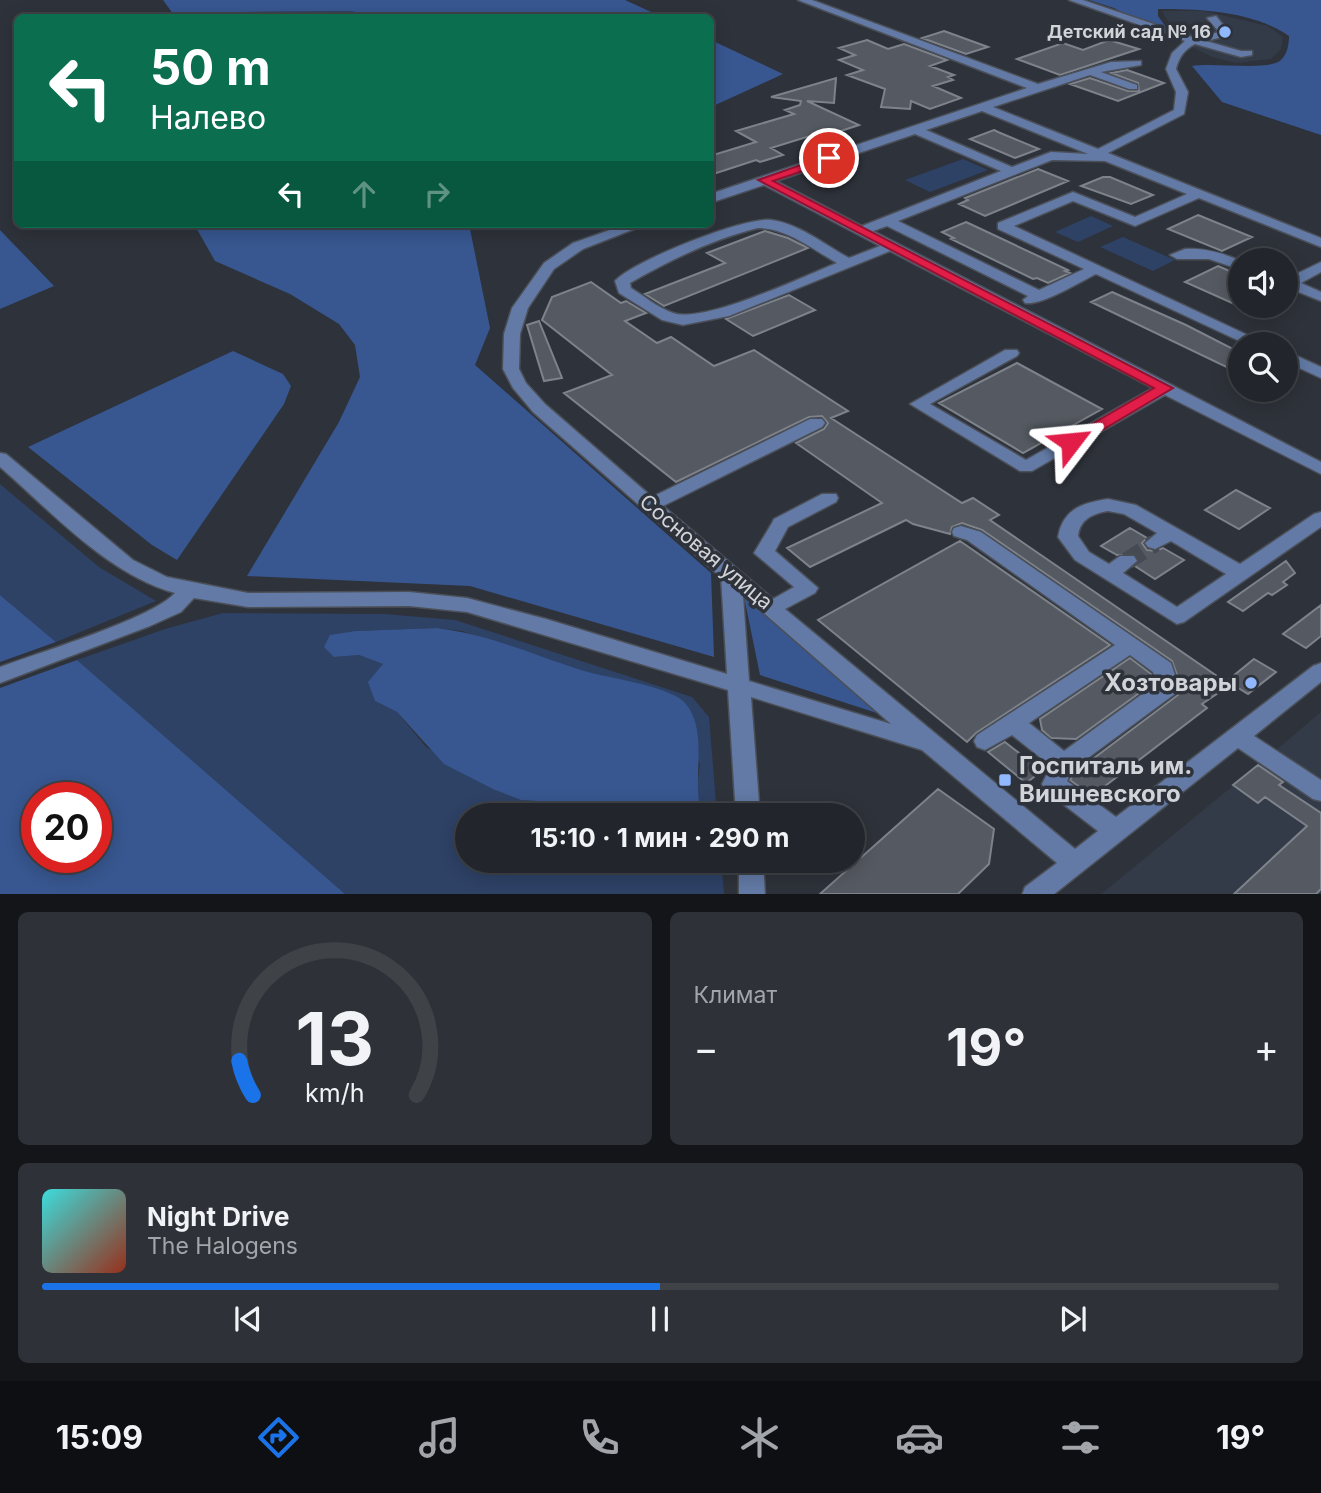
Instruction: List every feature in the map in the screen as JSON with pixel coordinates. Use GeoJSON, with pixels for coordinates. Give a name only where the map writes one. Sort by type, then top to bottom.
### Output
{"type":"FeatureCollection","features":[{"type":"Feature","properties":{"kind":"street"},"geometry":{"type":"LineString","coordinates":[[803,0],[1038,88]]}},
{"type":"Feature","properties":{"kind":"street"},"geometry":{"type":"LineString","coordinates":[[1074,0],[1194,41],[1241,54],[1248,53]]}},
{"type":"Feature","properties":{"kind":"street"},"geometry":{"type":"LineString","coordinates":[[1099,153],[1180,112],[1182,92],[1171,69],[1172,62],[1183,46],[1223,34],[1212,18]]}},
{"type":"Feature","properties":{"kind":"street"},"geometry":{"type":"LineString","coordinates":[[1186,28],[1222,29]]}},
{"type":"Feature","properties":{"kind":"street"},"geometry":{"type":"LineString","coordinates":[[714,198],[1038,88],[1111,65],[1138,63]]}},
{"type":"Feature","properties":{"kind":"street"},"geometry":{"type":"LineString","coordinates":[[1091,72],[1133,87]]}},
{"type":"Feature","properties":{"kind":"street"},"geometry":{"type":"LineString","coordinates":[[983,107],[1321,243]]}},
{"type":"Feature","properties":{"kind":"street"},"geometry":{"type":"LineString","coordinates":[[916,130],[1013,171]]}},
{"type":"Feature","properties":{"kind":"street"},"geometry":{"type":"LineString","coordinates":[[861,231],[1051,156],[1113,159]]}},
{"type":"Feature","properties":{"kind":"street"},"geometry":{"type":"LineString","coordinates":[[764,180],[1321,469]]}},
{"type":"Feature","properties":{"kind":"street"},"geometry":{"type":"LineString","coordinates":[[1198,194],[1135,222],[1073,196],[1003,226],[1233,332]]}},
{"type":"Feature","properties":{"kind":"street"},"geometry":{"type":"LineString","coordinates":[[888,221],[1040,296]]}},
{"type":"Feature","properties":{"kind":"street"},"geometry":{"type":"LineString","coordinates":[[848,263],[769,224],[751,226],[648,265],[622,281],[624,290],[667,317],[683,320],[724,313],[891,246]]}},
{"type":"Feature","properties":{"kind":"street","name":"Сосновая улица"},"geometry":{"type":"LineString","coordinates":[[629,228],[578,246],[549,267],[520,309],[512,334],[512,369],[519,385],[539,408],[650,505],[930,744],[1075,863]]}},
{"type":"Feature","properties":{"kind":"street"},"geometry":{"type":"LineString","coordinates":[[1177,255],[1191,251],[1228,260]]}},
{"type":"Feature","properties":{"kind":"street"},"geometry":{"type":"LineString","coordinates":[[1298,278],[1321,266]]}},
{"type":"Feature","properties":{"kind":"street"},"geometry":{"type":"LineString","coordinates":[[1012,308],[1096,269]]}},
{"type":"Feature","properties":{"kind":"street"},"geometry":{"type":"LineString","coordinates":[[1298,270],[1307,274]]}},
{"type":"Feature","properties":{"kind":"street"},"geometry":{"type":"LineString","coordinates":[[1298,287],[1321,297]]}},
{"type":"Feature","properties":{"kind":"street"},"geometry":{"type":"LineString","coordinates":[[1011,353],[918,404],[1026,467],[1166,388]]}},
{"type":"Feature","properties":{"kind":"street"},"geometry":{"type":"LineString","coordinates":[[1298,362],[1321,373]]}},
{"type":"Feature","properties":{"kind":"street"},"geometry":{"type":"LineString","coordinates":[[650,505],[816,423]]}},
{"type":"Feature","properties":{"kind":"street"},"geometry":{"type":"LineString","coordinates":[[0,458],[126,565],[160,582],[248,600],[409,599],[467,605],[539,624],[930,744]]}},
{"type":"Feature","properties":{"kind":"street"},"geometry":{"type":"LineString","coordinates":[[772,608],[808,588],[764,553],[781,523],[829,498]]}},
{"type":"Feature","properties":{"kind":"street"},"geometry":{"type":"LineString","coordinates":[[1240,572],[1164,537],[1140,513],[1118,506],[1096,508],[1077,516],[1067,530],[1068,537],[1082,556],[1177,617],[1321,518]]}},
{"type":"Feature","properties":{"kind":"street"},"geometry":{"type":"LineString","coordinates":[[961,532],[974,536],[1163,668],[1168,687],[1064,763],[1054,783],[1116,831]]}},
{"type":"Feature","properties":{"kind":"street"},"geometry":{"type":"LineString","coordinates":[[1109,573],[1127,561]]}},
{"type":"Feature","properties":{"kind":"street"},"geometry":{"type":"LineString","coordinates":[[731,573],[747,803]]}},
{"type":"Feature","properties":{"kind":"street"},"geometry":{"type":"LineString","coordinates":[[0,675],[144,621],[174,607],[189,590]]}},
{"type":"Feature","properties":{"kind":"street"},"geometry":{"type":"LineString","coordinates":[[985,741],[1130,645]]}},
{"type":"Feature","properties":{"kind":"street"},"geometry":{"type":"LineString","coordinates":[[1034,894],[1318,678]]}},
{"type":"Feature","properties":{"kind":"street"},"geometry":{"type":"LineString","coordinates":[[1013,723],[1064,763]]}},
{"type":"Feature","properties":{"kind":"street"},"geometry":{"type":"LineString","coordinates":[[1239,737],[1321,792]]}},
{"type":"Feature","properties":{"kind":"street"},"geometry":{"type":"LineString","coordinates":[[751,873],[752,894]]}},
{"type":"Feature","properties":{"kind":"shaded area"},"geometry":{"type":"Polygon","coordinates":[[[163,0],[625,0],[655,14],[353,14],[354,11],[173,14],[163,0]]]}},
{"type":"Feature","properties":{"kind":"shaded area"},"geometry":{"type":"Polygon","coordinates":[[[1089,0],[1321,0],[1321,135],[1222,102],[1192,66],[1272,64],[1284,56],[1289,36],[1243,16],[1209,11],[1158,9],[1158,16],[1173,37],[1169,39],[1114,8],[1089,0]]]}},
{"type":"Feature","properties":{"kind":"shaded area"},"geometry":{"type":"Polygon","coordinates":[[[355,11],[354,14],[228,14],[355,11]]]}},
{"type":"Feature","properties":{"kind":"shaded area","name":"Детский сад № 16"},"geometry":{"type":"Polygon","coordinates":[[[1162,11],[1204,11],[1268,26],[1283,37],[1281,49],[1271,59],[1236,63],[1212,57],[1179,40],[1162,11]]]}},
{"type":"Feature","properties":{"kind":"shaded area"},"geometry":{"type":"Polygon","coordinates":[[[714,41],[783,74],[714,106],[714,41]]]}},
{"type":"Feature","properties":{"kind":"shaded area"},"geometry":{"type":"Polygon","coordinates":[[[963,159],[988,170],[930,192],[905,180],[963,159]]]}},
{"type":"Feature","properties":{"kind":"shaded area"},"geometry":{"type":"Polygon","coordinates":[[[1091,216],[1113,226],[1078,242],[1055,232],[1091,216]]]}},
{"type":"Feature","properties":{"kind":"shaded area"},"geometry":{"type":"Polygon","coordinates":[[[196,228],[470,228],[490,328],[475,365],[711,573],[714,657],[470,586],[247,576],[339,422],[360,377],[355,345],[339,324],[290,294],[215,261],[196,228]]]}},
{"type":"Feature","properties":{"kind":"shaded area"},"geometry":{"type":"Polygon","coordinates":[[[0,230],[54,286],[0,309],[0,230]]]}},
{"type":"Feature","properties":{"kind":"shaded area"},"geometry":{"type":"Polygon","coordinates":[[[1123,237],[1175,260],[1153,271],[1100,247],[1123,237]]]}},
{"type":"Feature","properties":{"kind":"shaded area"},"geometry":{"type":"Polygon","coordinates":[[[233,351],[283,374],[291,386],[284,404],[177,560],[152,545],[28,447],[233,351]]]}},
{"type":"Feature","properties":{"kind":"shaded area"},"geometry":{"type":"Polygon","coordinates":[[[0,484],[99,567],[156,601],[56,642],[0,595],[0,484]]]}},
{"type":"Feature","properties":{"kind":"shaded area"},"geometry":{"type":"Polygon","coordinates":[[[743,592],[883,715],[760,675],[743,592]]]}},
{"type":"Feature","properties":{"kind":"shaded area"},"geometry":{"type":"Polygon","coordinates":[[[0,595],[56,642],[0,662],[0,595]]]}},
{"type":"Feature","properties":{"kind":"shaded area"},"geometry":{"type":"Polygon","coordinates":[[[223,613],[385,614],[455,620],[692,697],[709,717],[716,803],[698,803],[700,764],[660,690],[582,671],[462,631],[437,628],[356,631],[334,657],[359,655],[383,664],[375,701],[397,712],[426,747],[495,790],[521,800],[554,803],[455,803],[455,873],[722,873],[724,894],[345,894],[77,660],[165,629],[223,613]]]}},
{"type":"Feature","properties":{"kind":"shaded area"},"geometry":{"type":"Polygon","coordinates":[[[437,628],[457,631],[581,670],[649,686],[674,695],[690,710],[697,731],[699,803],[554,803],[521,800],[495,790],[444,764],[397,712],[375,701],[368,682],[383,664],[359,655],[334,657],[324,647],[330,635],[356,631],[437,628]]]}},
{"type":"Feature","properties":{"kind":"shaded area"},"geometry":{"type":"Polygon","coordinates":[[[77,660],[345,894],[0,894],[0,688],[77,660]]]}},
{"type":"Feature","properties":{"kind":"shaded area"},"geometry":{"type":"Polygon","coordinates":[[[1321,712],[1321,894],[1101,894],[1321,712]]]}},
{"type":"Feature","properties":{"kind":"building"},"geometry":{"type":"Polygon","coordinates":[[[944,31],[988,47],[966,54],[922,38],[944,31]]]}},
{"type":"Feature","properties":{"kind":"building"},"geometry":{"type":"Polygon","coordinates":[[[867,40],[888,49],[904,44],[947,60],[930,66],[954,75],[948,77],[953,80],[933,86],[961,98],[930,109],[911,101],[910,109],[881,107],[885,89],[847,75],[863,70],[839,60],[855,55],[839,48],[867,40]]]}},
{"type":"Feature","properties":{"kind":"building"},"geometry":{"type":"Polygon","coordinates":[[[1109,40],[1139,49],[1060,75],[1017,59],[1063,43],[1083,50],[1109,40]]]}},
{"type":"Feature","properties":{"kind":"building"},"geometry":{"type":"Polygon","coordinates":[[[1127,70],[1164,83],[1118,101],[1070,84],[1090,78],[1128,91],[1139,91],[1138,83],[1111,73],[1127,70]]]}},
{"type":"Feature","properties":{"kind":"building"},"geometry":{"type":"Polygon","coordinates":[[[836,78],[834,103],[807,101],[859,125],[835,133],[829,130],[771,148],[783,155],[760,162],[756,160],[714,174],[714,155],[756,142],[736,131],[794,114],[785,110],[800,105],[801,101],[771,97],[836,78]]]}},
{"type":"Feature","properties":{"kind":"building"},"geometry":{"type":"Polygon","coordinates":[[[994,130],[1039,149],[1015,158],[970,139],[994,130]]]}},
{"type":"Feature","properties":{"kind":"building"},"geometry":{"type":"Polygon","coordinates":[[[1038,169],[1068,181],[985,216],[959,204],[968,200],[965,198],[1038,169]]]}},
{"type":"Feature","properties":{"kind":"building"},"geometry":{"type":"Polygon","coordinates":[[[1110,177],[1153,195],[1131,204],[1081,186],[1110,177]]]}},
{"type":"Feature","properties":{"kind":"building"},"geometry":{"type":"Polygon","coordinates":[[[1198,215],[1252,237],[1222,251],[1168,229],[1198,215]]]}},
{"type":"Feature","properties":{"kind":"building"},"geometry":{"type":"Polygon","coordinates":[[[966,222],[1070,273],[1048,283],[1033,279],[942,232],[966,222]]]}},
{"type":"Feature","properties":{"kind":"building"},"geometry":{"type":"Polygon","coordinates":[[[765,231],[808,248],[664,306],[645,294],[725,263],[707,253],[765,231]]]}},
{"type":"Feature","properties":{"kind":"building"},"geometry":{"type":"Polygon","coordinates":[[[1218,266],[1228,270],[1228,301],[1185,282],[1218,266]]]}},
{"type":"Feature","properties":{"kind":"building"},"geometry":{"type":"Polygon","coordinates":[[[591,282],[621,303],[626,301],[646,313],[625,321],[657,343],[671,337],[714,366],[754,350],[848,411],[831,418],[962,503],[973,498],[999,515],[990,520],[1230,685],[1202,704],[1207,708],[1092,796],[1070,780],[1074,773],[1178,695],[1181,686],[1172,661],[982,530],[962,523],[952,527],[950,534],[906,520],[810,567],[787,548],[882,503],[796,443],[824,429],[828,423],[822,416],[809,417],[676,482],[564,393],[612,375],[542,320],[552,297],[591,282]]]}},
{"type":"Feature","properties":{"kind":"building"},"geometry":{"type":"Polygon","coordinates":[[[1112,292],[1186,325],[1228,346],[1228,368],[1091,302],[1112,292]]]}},
{"type":"Feature","properties":{"kind":"building"},"geometry":{"type":"Polygon","coordinates":[[[789,295],[815,310],[753,336],[726,319],[789,295]]]}},
{"type":"Feature","properties":{"kind":"building"},"geometry":{"type":"Polygon","coordinates":[[[539,321],[562,378],[544,381],[527,325],[539,321]]]}},
{"type":"Feature","properties":{"kind":"building"},"geometry":{"type":"Polygon","coordinates":[[[1017,363],[1102,409],[1023,453],[939,403],[1017,363]]]}},
{"type":"Feature","properties":{"kind":"building"},"geometry":{"type":"Polygon","coordinates":[[[1236,490],[1270,508],[1239,529],[1205,510],[1236,490]]]}},
{"type":"Feature","properties":{"kind":"building"},"geometry":{"type":"Polygon","coordinates":[[[1130,528],[1147,538],[1142,543],[1147,550],[1156,551],[1163,548],[1184,560],[1155,579],[1135,566],[1140,561],[1136,555],[1117,555],[1101,546],[1130,528]]]}},
{"type":"Feature","properties":{"kind":"building"},"geometry":{"type":"Polygon","coordinates":[[[960,541],[1110,645],[976,733],[967,742],[818,620],[960,541]]]}},
{"type":"Feature","properties":{"kind":"building"},"geometry":{"type":"Polygon","coordinates":[[[1286,561],[1295,573],[1283,582],[1287,585],[1272,595],[1268,593],[1243,611],[1228,602],[1286,561]]]}},
{"type":"Feature","properties":{"kind":"building"},"geometry":{"type":"Polygon","coordinates":[[[1321,605],[1321,636],[1306,648],[1283,634],[1321,605]]]}},
{"type":"Feature","properties":{"kind":"building"},"geometry":{"type":"Polygon","coordinates":[[[1130,658],[1151,674],[1153,683],[1076,739],[1051,738],[1042,730],[1040,719],[1130,658]]]}},
{"type":"Feature","properties":{"kind":"building"},"geometry":{"type":"Polygon","coordinates":[[[1254,659],[1276,672],[1248,694],[1227,681],[1254,659]]]}},
{"type":"Feature","properties":{"kind":"building"},"geometry":{"type":"Polygon","coordinates":[[[1005,742],[1042,771],[1026,783],[988,752],[1005,742]]]}},
{"type":"Feature","properties":{"kind":"building"},"geometry":{"type":"Polygon","coordinates":[[[1258,765],[1283,782],[1279,785],[1321,813],[1321,889],[1316,894],[1234,894],[1307,826],[1265,797],[1258,803],[1233,785],[1258,765]]]}},
{"type":"Feature","properties":{"kind":"building"},"geometry":{"type":"Polygon","coordinates":[[[938,789],[994,829],[989,864],[958,894],[820,894],[844,873],[865,873],[865,854],[938,789]]]}},
{"type":"Feature","properties":{"kind":"tunnel"},"geometry":{"type":"LineString","coordinates":[[1127,561],[1155,543]]}},
{"type":"Feature","properties":{"kind":"place","name":"Детский сад № 16"},"geometry":{"type":"Point","coordinates":[1225,32]}},
{"type":"Feature","properties":{"kind":"place","name":"Хозтовары"},"geometry":{"type":"Point","coordinates":[1251,683]}},
{"type":"Feature","properties":{"kind":"place","name":"Госпиталь им. Вишневского"},"geometry":{"type":"Point","coordinates":[1005,780]}},
{"type":"Feature","properties":{"kind":"route"},"geometry":{"type":"LineString","coordinates":[[829,158],[764,180],[1166,388],[1071,442]]}}]}
